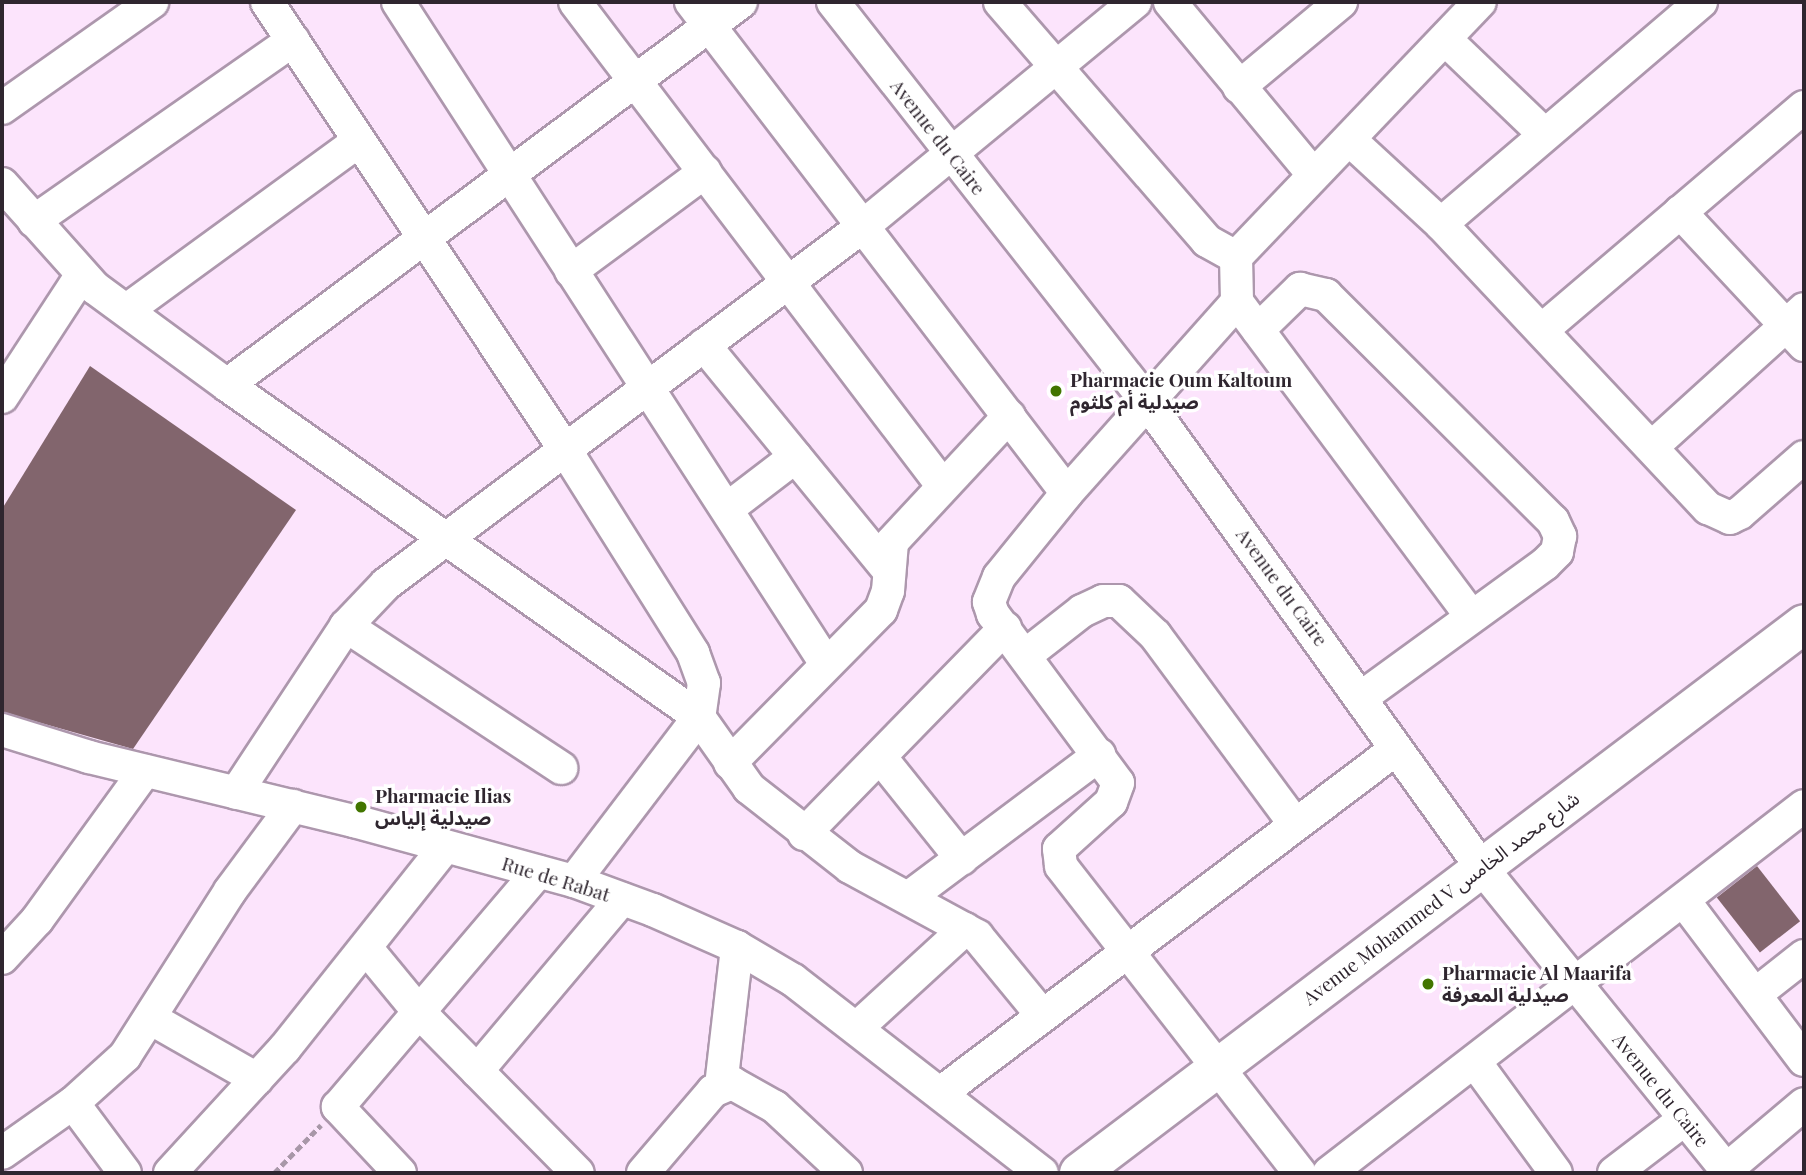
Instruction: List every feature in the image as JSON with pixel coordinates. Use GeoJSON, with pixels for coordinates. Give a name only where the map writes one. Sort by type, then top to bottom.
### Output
{"type":"FeatureCollection","features":[{"type":"Feature","properties":{"kind":"main road","name":"Avenue Mohammed V شارع محمد الخامس"},"geometry":{"type":"LineString","coordinates":[[1079,1173],[1804,624]]}},
{"type":"Feature","properties":{"kind":"street"},"geometry":{"type":"LineString","coordinates":[[7,94],[152,2]]}},
{"type":"Feature","properties":{"kind":"street"},"geometry":{"type":"LineString","coordinates":[[267,2],[566,451],[693,653],[704,683],[699,716],[574,881]]}},
{"type":"Feature","properties":{"kind":"street"},"geometry":{"type":"LineString","coordinates":[[398,2],[825,662]]}},
{"type":"Feature","properties":{"kind":"street"},"geometry":{"type":"LineString","coordinates":[[575,2],[634,83],[705,172],[786,286],[942,485]]}},
{"type":"Feature","properties":{"kind":"street"},"geometry":{"type":"LineString","coordinates":[[227,385],[510,178],[634,83],[700,14],[741,2]]}},
{"type":"Feature","properties":{"kind":"street","name":"Avenue du Caire"},"geometry":{"type":"LineString","coordinates":[[833,2],[1147,402],[1362,697],[1482,868],[1728,1172]]}},
{"type":"Feature","properties":{"kind":"street"},"geometry":{"type":"LineString","coordinates":[[1000,2],[1056,70],[1207,241],[1236,257]]}},
{"type":"Feature","properties":{"kind":"street"},"geometry":{"type":"LineString","coordinates":[[236,793],[346,626],[386,584],[449,540],[862,228],[953,156],[1135,2]]}},
{"type":"Feature","properties":{"kind":"street"},"geometry":{"type":"LineString","coordinates":[[1170,2],[1313,174]]}},
{"type":"Feature","properties":{"kind":"street"},"geometry":{"type":"LineString","coordinates":[[1239,87],[1341,2]]}},
{"type":"Feature","properties":{"kind":"street"},"geometry":{"type":"LineString","coordinates":[[1470,615],[1237,302],[1236,257],[1480,2]]}},
{"type":"Feature","properties":{"kind":"street"},"geometry":{"type":"LineString","coordinates":[[1441,224],[1694,4]]}},
{"type":"Feature","properties":{"kind":"street"},"geometry":{"type":"LineString","coordinates":[[700,14],[1067,493]]}},
{"type":"Feature","properties":{"kind":"street"},"geometry":{"type":"LineString","coordinates":[[1446,39],[1544,134]]}},
{"type":"Feature","properties":{"kind":"street"},"geometry":{"type":"LineString","coordinates":[[34,221],[293,40]]}},
{"type":"Feature","properties":{"kind":"street"},"geometry":{"type":"LineString","coordinates":[[1542,330],[1804,107]]}},
{"type":"Feature","properties":{"kind":"street"},"geometry":{"type":"LineString","coordinates":[[1350,139],[1441,224],[1652,447],[1696,498],[1730,518],[1804,457]]}},
{"type":"Feature","properties":{"kind":"street"},"geometry":{"type":"LineString","coordinates":[[127,310],[359,141]]}},
{"type":"Feature","properties":{"kind":"street"},"geometry":{"type":"LineString","coordinates":[[571,271],[705,172]]}},
{"type":"Feature","properties":{"kind":"street"},"geometry":{"type":"LineString","coordinates":[[2,184],[81,276],[227,385],[699,716],[749,788],[804,834],[850,867],[965,929],[1001,962],[1042,1015]]}},
{"type":"Feature","properties":{"kind":"street"},"geometry":{"type":"LineString","coordinates":[[1652,447],[1798,326],[1679,212]]}},
{"type":"Feature","properties":{"kind":"street"},"geometry":{"type":"LineString","coordinates":[[5,381],[81,276]]}},
{"type":"Feature","properties":{"kind":"street"},"geometry":{"type":"LineString","coordinates":[[1258,330],[1300,289],[1326,295],[1553,522],[1560,536],[1558,552],[1362,697]]}},
{"type":"Feature","properties":{"kind":"street"},"geometry":{"type":"LineString","coordinates":[[1237,302],[1067,493],[991,590],[993,614],[1027,654],[1118,783],[1116,793],[1063,843],[1059,858],[1129,953],[1300,1173]]}},
{"type":"Feature","properties":{"kind":"street"},"geometry":{"type":"LineString","coordinates":[[704,345],[888,570]]}},
{"type":"Feature","properties":{"kind":"street"},"geometry":{"type":"LineString","coordinates":[[730,764],[825,662],[881,610],[888,591],[891,542],[1009,416]]}},
{"type":"Feature","properties":{"kind":"street"},"geometry":{"type":"LineString","coordinates":[[726,509],[795,457]]}},
{"type":"Feature","properties":{"kind":"street"},"geometry":{"type":"LineString","coordinates":[[1027,654],[1082,611],[1103,601],[1119,601],[1155,635],[1295,824]]}},
{"type":"Feature","properties":{"kind":"street"},"geometry":{"type":"LineString","coordinates":[[346,626],[561,768]]}},
{"type":"Feature","properties":{"kind":"street"},"geometry":{"type":"LineString","coordinates":[[804,834],[1005,628]]}},
{"type":"Feature","properties":{"kind":"street","name":"Rue de Rabat"},"geometry":{"type":"LineString","coordinates":[[2,730],[145,771],[293,806],[574,881],[737,947],[793,980],[858,1027],[1042,1173]]}},
{"type":"Feature","properties":{"kind":"street"},"geometry":{"type":"LineString","coordinates":[[942,1092],[1396,749]]}},
{"type":"Feature","properties":{"kind":"street"},"geometry":{"type":"LineString","coordinates":[[908,898],[1099,754]]}},
{"type":"Feature","properties":{"kind":"street"},"geometry":{"type":"LineString","coordinates":[[881,758],[962,859]]}},
{"type":"Feature","properties":{"kind":"street"},"geometry":{"type":"LineString","coordinates":[[2,958],[37,920],[145,771]]}},
{"type":"Feature","properties":{"kind":"street"},"geometry":{"type":"LineString","coordinates":[[2,1153],[74,1103],[125,1056],[230,891],[293,806]]}},
{"type":"Feature","properties":{"kind":"street"},"geometry":{"type":"LineString","coordinates":[[1329,1173],[1576,986],[1804,806]]}},
{"type":"Feature","properties":{"kind":"street"},"geometry":{"type":"LineString","coordinates":[[170,1173],[257,1079],[367,949],[445,847]]}},
{"type":"Feature","properties":{"kind":"street"},"geometry":{"type":"LineString","coordinates":[[400,1173],[338,1107],[538,872]]}},
{"type":"Feature","properties":{"kind":"street"},"geometry":{"type":"LineString","coordinates":[[477,1071],[622,899]]}},
{"type":"Feature","properties":{"kind":"street"},"geometry":{"type":"LineString","coordinates":[[1684,901],[1757,993],[1804,1059]]}},
{"type":"Feature","properties":{"kind":"street"},"geometry":{"type":"LineString","coordinates":[[858,1027],[965,929]]}},
{"type":"Feature","properties":{"kind":"street"},"geometry":{"type":"LineString","coordinates":[[643,1173],[721,1086],[737,947]]}},
{"type":"Feature","properties":{"kind":"street"},"geometry":{"type":"LineString","coordinates":[[367,949],[419,1012],[578,1173]]}},
{"type":"Feature","properties":{"kind":"street"},"geometry":{"type":"LineString","coordinates":[[1757,993],[1804,956]]}},
{"type":"Feature","properties":{"kind":"street"},"geometry":{"type":"LineString","coordinates":[[150,1018],[257,1079]]}},
{"type":"Feature","properties":{"kind":"street"},"geometry":{"type":"LineString","coordinates":[[1475,1062],[1540,1168]]}},
{"type":"Feature","properties":{"kind":"street"},"geometry":{"type":"LineString","coordinates":[[721,1086],[739,1084],[754,1092],[834,1169]]}},
{"type":"Feature","properties":{"kind":"street"},"geometry":{"type":"LineString","coordinates":[[74,1103],[125,1173]]}},
{"type":"Feature","properties":{"kind":"street"},"geometry":{"type":"LineString","coordinates":[[1728,1172],[1804,1104]]}},
{"type":"Feature","properties":{"kind":"street"},"geometry":{"type":"LineString","coordinates":[[1614,1173],[1685,1119]]}},
{"type":"Feature","properties":{"kind":"path"},"geometry":{"type":"LineString","coordinates":[[274,1173],[338,1107]]}},
{"type":"Feature","properties":{"kind":"building"},"geometry":{"type":"Polygon","coordinates":[[[90,366],[296,510],[133,749],[2,712],[2,509],[90,366]]]}},
{"type":"Feature","properties":{"kind":"building"},"geometry":{"type":"Polygon","coordinates":[[[1757,866],[1800,921],[1760,953],[1717,897],[1757,866]]]}},
{"type":"Feature","properties":{"kind":"place","name":"Pharmacie Oum Kaltoum صيدلية أم كلثوم"},"geometry":{"type":"Point","coordinates":[1056,391]}},
{"type":"Feature","properties":{"kind":"place","name":"Pharmacie Ilias صيدلية إلياس"},"geometry":{"type":"Point","coordinates":[361,807]}},
{"type":"Feature","properties":{"kind":"place","name":"Pharmacie Al Maarifa صيدلية المعرفة"},"geometry":{"type":"Point","coordinates":[1428,984]}}]}
